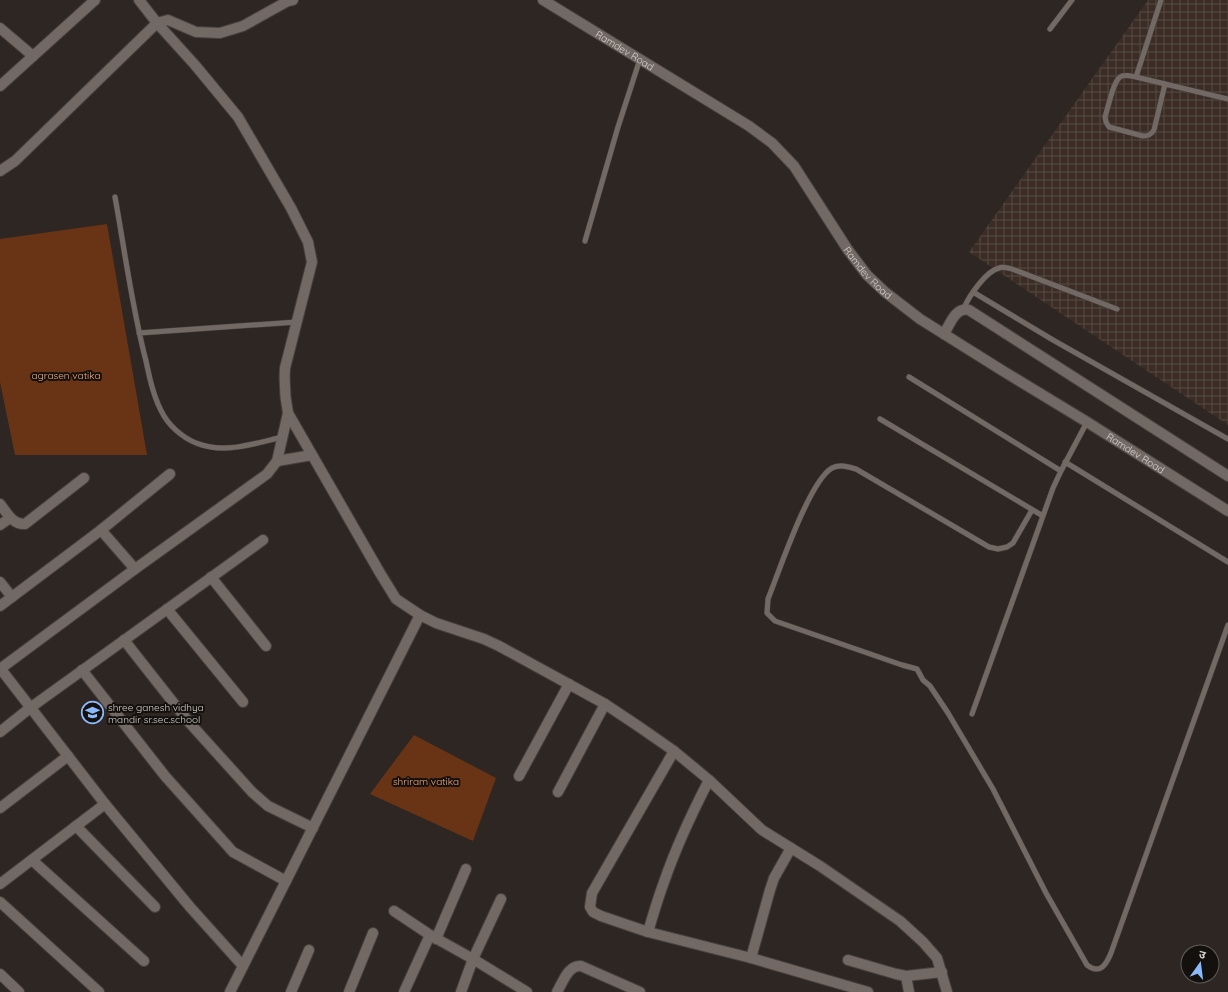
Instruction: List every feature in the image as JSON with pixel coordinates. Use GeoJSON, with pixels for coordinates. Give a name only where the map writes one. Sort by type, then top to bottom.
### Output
{"type":"FeatureCollection","features":[{"type":"Feature","properties":{"kind":"street"},"geometry":{"type":"LineString","coordinates":[[0,86],[95,0]]}},
{"type":"Feature","properties":{"kind":"street"},"geometry":{"type":"LineString","coordinates":[[139,0],[238,117],[291,208],[308,242],[312,262],[285,368],[284,386],[288,413],[396,599],[420,615],[436,623],[484,639],[499,646],[606,704],[674,751],[709,780],[762,830],[820,866],[900,921],[923,942],[937,958],[948,992]]}},
{"type":"Feature","properties":{"kind":"street"},"geometry":{"type":"LineString","coordinates":[[0,171],[14,161],[157,23],[168,20],[196,32],[220,33],[243,26],[288,1],[293,0]]}},
{"type":"Feature","properties":{"kind":"street","name":"Ramdev Road"},"geometry":{"type":"LineString","coordinates":[[543,0],[749,126],[772,143],[794,166],[848,250],[867,275],[885,292],[920,319],[1228,511]]}},
{"type":"Feature","properties":{"kind":"street"},"geometry":{"type":"LineString","coordinates":[[0,28],[33,56]]}},
{"type":"Feature","properties":{"kind":"street"},"geometry":{"type":"LineString","coordinates":[[944,334],[951,322],[961,310],[969,310],[1228,476]]}},
{"type":"Feature","properties":{"kind":"street"},"geometry":{"type":"LineString","coordinates":[[243,966],[190,907],[105,804],[0,669],[267,474],[278,461],[288,413]]}},
{"type":"Feature","properties":{"kind":"street"},"geometry":{"type":"LineString","coordinates":[[278,461],[312,455]]}},
{"type":"Feature","properties":{"kind":"street"},"geometry":{"type":"LineString","coordinates":[[0,606],[101,530],[170,474]]}},
{"type":"Feature","properties":{"kind":"street"},"geometry":{"type":"LineString","coordinates":[[0,504],[10,518],[16,523],[20,525],[25,524],[84,478]]}},
{"type":"Feature","properties":{"kind":"street"},"geometry":{"type":"LineString","coordinates":[[0,524],[10,518]]}},
{"type":"Feature","properties":{"kind":"street"},"geometry":{"type":"LineString","coordinates":[[101,530],[135,569]]}},
{"type":"Feature","properties":{"kind":"street"},"geometry":{"type":"LineString","coordinates":[[0,732],[82,670],[263,540]]}},
{"type":"Feature","properties":{"kind":"street"},"geometry":{"type":"LineString","coordinates":[[211,577],[266,646]]}},
{"type":"Feature","properties":{"kind":"street"},"geometry":{"type":"LineString","coordinates":[[0,582],[12,597]]}},
{"type":"Feature","properties":{"kind":"street"},"geometry":{"type":"LineString","coordinates":[[167,609],[243,702]]}},
{"type":"Feature","properties":{"kind":"street"},"geometry":{"type":"LineString","coordinates":[[230,992],[314,828],[420,615]]}},
{"type":"Feature","properties":{"kind":"street"},"geometry":{"type":"LineString","coordinates":[[124,640],[187,720],[252,792],[268,806],[314,828]]}},
{"type":"Feature","properties":{"kind":"street"},"geometry":{"type":"LineString","coordinates":[[82,670],[165,776],[233,852],[286,882]]}},
{"type":"Feature","properties":{"kind":"street"},"geometry":{"type":"LineString","coordinates":[[519,776],[569,684]]}},
{"type":"Feature","properties":{"kind":"street"},"geometry":{"type":"LineString","coordinates":[[558,792],[606,704]]}},
{"type":"Feature","properties":{"kind":"street"},"geometry":{"type":"LineString","coordinates":[[674,751],[592,893],[590,907],[593,912],[648,932],[750,958],[868,992]]}},
{"type":"Feature","properties":{"kind":"street"},"geometry":{"type":"LineString","coordinates":[[0,808],[68,756]]}},
{"type":"Feature","properties":{"kind":"street"},"geometry":{"type":"LineString","coordinates":[[648,932],[676,850],[692,813],[709,780]]}},
{"type":"Feature","properties":{"kind":"street"},"geometry":{"type":"LineString","coordinates":[[0,884],[105,804]]}},
{"type":"Feature","properties":{"kind":"street"},"geometry":{"type":"LineString","coordinates":[[76,826],[154,907]]}},
{"type":"Feature","properties":{"kind":"street"},"geometry":{"type":"LineString","coordinates":[[750,958],[774,878],[791,848]]}},
{"type":"Feature","properties":{"kind":"street"},"geometry":{"type":"LineString","coordinates":[[32,860],[144,961]]}},
{"type":"Feature","properties":{"kind":"street"},"geometry":{"type":"LineString","coordinates":[[404,992],[466,869]]}},
{"type":"Feature","properties":{"kind":"street"},"geometry":{"type":"LineString","coordinates":[[461,992],[473,959],[501,899]]}},
{"type":"Feature","properties":{"kind":"street"},"geometry":{"type":"LineString","coordinates":[[0,902],[99,992]]}},
{"type":"Feature","properties":{"kind":"street"},"geometry":{"type":"LineString","coordinates":[[394,911],[433,937],[473,959],[525,991]]}},
{"type":"Feature","properties":{"kind":"street"},"geometry":{"type":"LineString","coordinates":[[349,992],[373,933]]}},
{"type":"Feature","properties":{"kind":"street"},"geometry":{"type":"LineString","coordinates":[[291,992],[309,950]]}},
{"type":"Feature","properties":{"kind":"street"},"geometry":{"type":"LineString","coordinates":[[848,960],[906,976],[942,972]]}},
{"type":"Feature","properties":{"kind":"street"},"geometry":{"type":"LineString","coordinates":[[557,992],[570,969],[576,965],[640,992]]}},
{"type":"Feature","properties":{"kind":"street"},"geometry":{"type":"LineString","coordinates":[[0,974],[19,992]]}},
{"type":"Feature","properties":{"kind":"street"},"geometry":{"type":"LineString","coordinates":[[906,976],[909,992]]}},
{"type":"Feature","properties":{"kind":"lane"},"geometry":{"type":"LineString","coordinates":[[1050,29],[1072,0]]}},
{"type":"Feature","properties":{"kind":"lane"},"geometry":{"type":"LineString","coordinates":[[1136,77],[1161,0]]}},
{"type":"Feature","properties":{"kind":"lane"},"geometry":{"type":"LineString","coordinates":[[585,241],[618,127],[640,59]]}},
{"type":"Feature","properties":{"kind":"lane"},"geometry":{"type":"LineString","coordinates":[[1165,84],[1152,134],[1143,136],[1109,127],[1105,117],[1115,83],[1120,77],[1125,75],[1136,77],[1228,99]]}},
{"type":"Feature","properties":{"kind":"lane"},"geometry":{"type":"LineString","coordinates":[[115,197],[138,333],[154,395],[164,415],[173,427],[184,436],[202,445],[224,448],[263,442],[283,437]]}},
{"type":"Feature","properties":{"kind":"lane"},"geometry":{"type":"LineString","coordinates":[[961,310],[973,292],[990,272],[1004,267],[1012,268],[1117,309]]}},
{"type":"Feature","properties":{"kind":"lane"},"geometry":{"type":"LineString","coordinates":[[973,292],[1228,439]]}},
{"type":"Feature","properties":{"kind":"lane"},"geometry":{"type":"LineString","coordinates":[[138,333],[297,322]]}},
{"type":"Feature","properties":{"kind":"lane"},"geometry":{"type":"LineString","coordinates":[[909,377],[1061,471]]}},
{"type":"Feature","properties":{"kind":"lane"},"geometry":{"type":"LineString","coordinates":[[880,419],[1043,516]]}},
{"type":"Feature","properties":{"kind":"lane"},"geometry":{"type":"LineString","coordinates":[[972,714],[1053,488],[1087,422]]}},
{"type":"Feature","properties":{"kind":"lane"},"geometry":{"type":"LineString","coordinates":[[1066,462],[1228,562]]}},
{"type":"Feature","properties":{"kind":"lane"},"geometry":{"type":"LineString","coordinates":[[1032,510],[1013,543],[1007,547],[998,549],[989,547],[856,469],[839,466],[832,468],[817,484],[802,511],[768,599],[767,613],[770,618],[775,621],[917,669],[923,680],[930,686],[948,713],[989,782],[1046,893],[1087,965],[1091,969],[1096,970],[1102,968],[1108,961],[1228,625]]}},
{"type":"Feature","properties":{"kind":"shaded area"},"geometry":{"type":"Polygon","coordinates":[[[1148,0],[1228,0],[1228,425],[969,252],[1148,0]]]}},
{"type":"Feature","properties":{"kind":"green space","name":"agrasen vatika"},"geometry":{"type":"Polygon","coordinates":[[[107,224],[147,455],[15,455],[0,382],[0,239],[107,224]]]}},
{"type":"Feature","properties":{"kind":"green space","name":"shriram vatika"},"geometry":{"type":"Polygon","coordinates":[[[414,735],[496,778],[473,841],[370,794],[414,735]]]}},
{"type":"Feature","properties":{"kind":"place","name":"shree ganesh vidhya mandir sr.sec.school"},"geometry":{"type":"Point","coordinates":[92,713]}}]}
